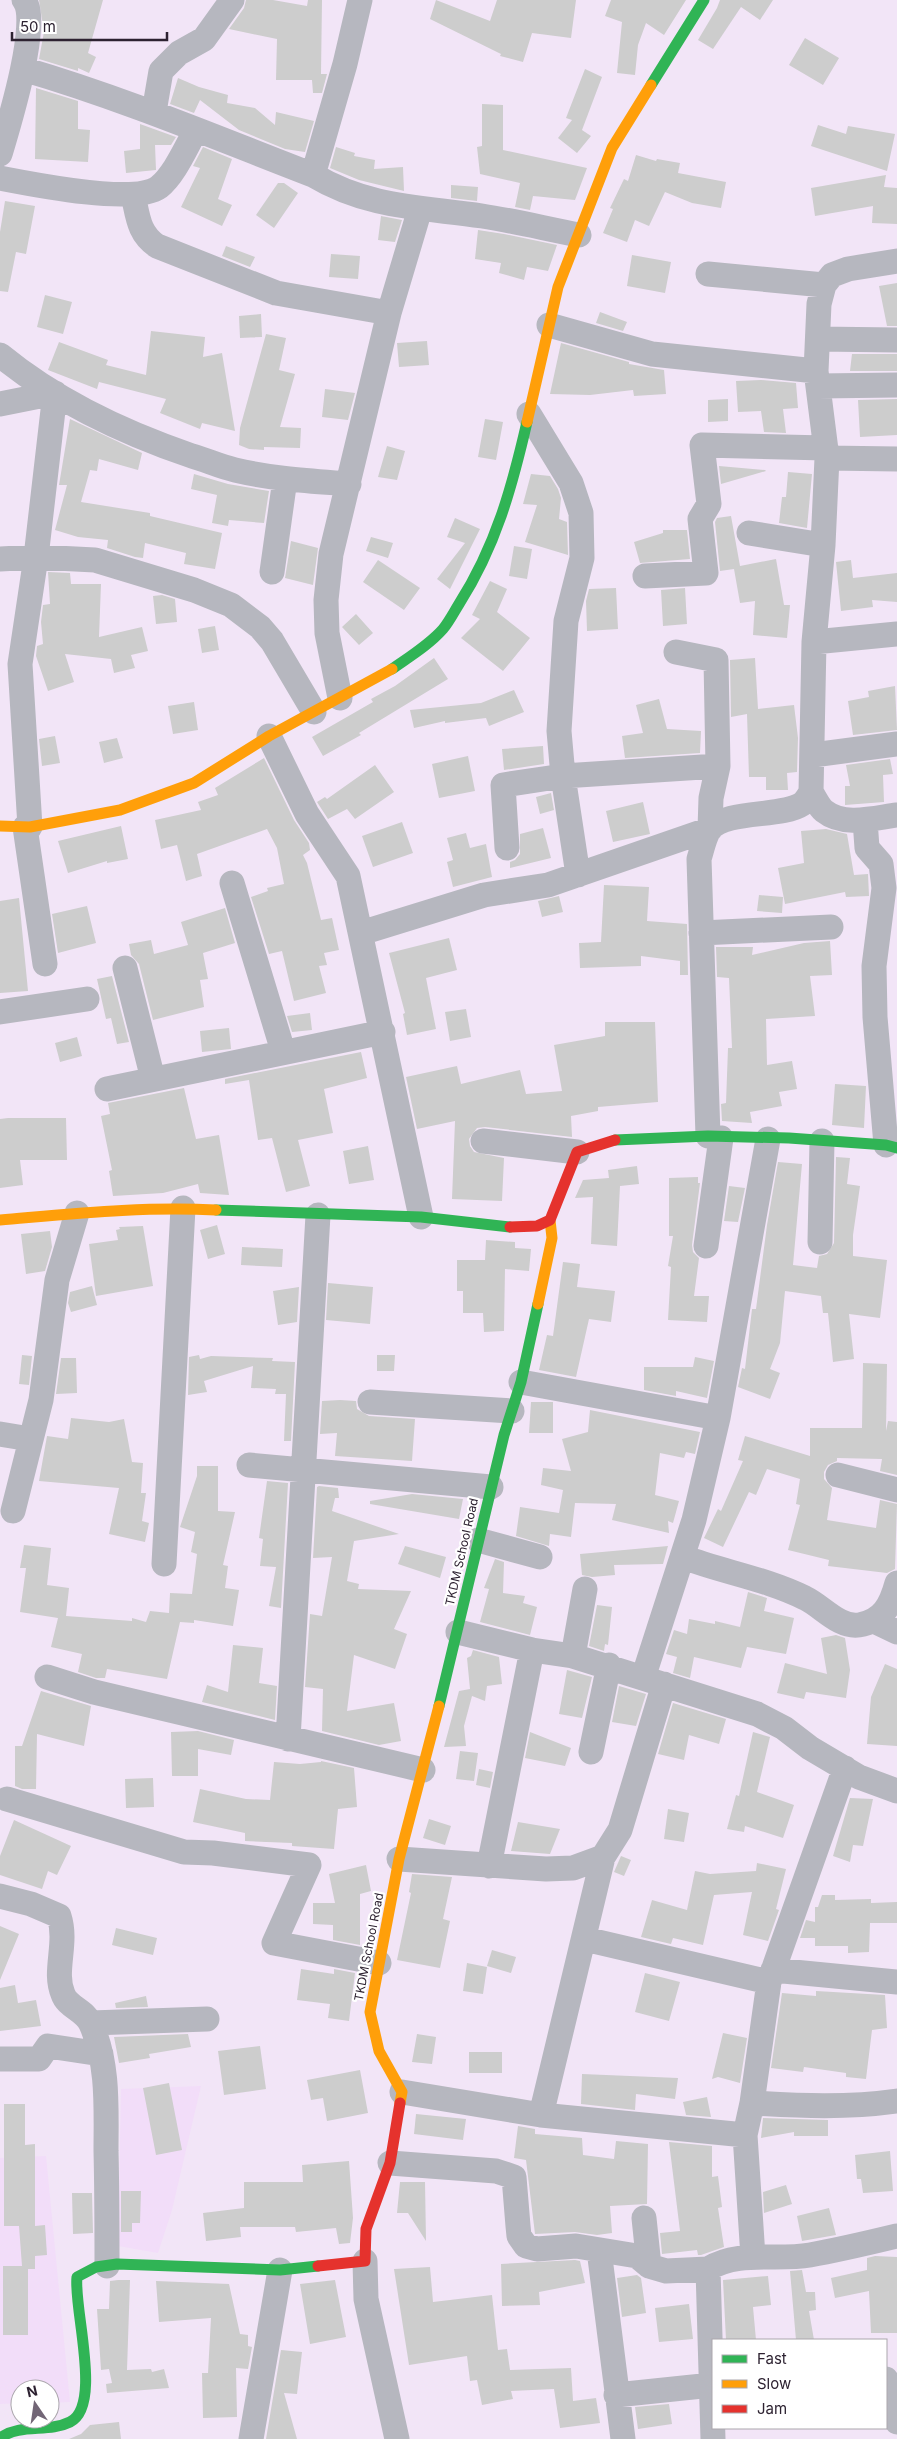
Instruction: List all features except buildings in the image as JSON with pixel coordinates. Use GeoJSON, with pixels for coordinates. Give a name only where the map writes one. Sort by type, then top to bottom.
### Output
{"type":"FeatureCollection","features":[{"type":"Feature","properties":{"kind":"street"},"geometry":{"type":"LineString","coordinates":[[154,112],[161,71],[179,53],[204,39],[232,0]]}},
{"type":"Feature","properties":{"kind":"street"},"geometry":{"type":"LineString","coordinates":[[313,175],[345,64],[360,0]]}},
{"type":"Feature","properties":{"kind":"street"},"geometry":{"type":"LineString","coordinates":[[0,826],[28,827],[120,810],[194,783],[269,736],[386,673],[443,629],[470,587],[488,551],[510,494],[558,287],[612,148],[704,0]]}},
{"type":"Feature","properties":{"kind":"street"},"geometry":{"type":"LineString","coordinates":[[0,154],[23,69],[27,2]]}},
{"type":"Feature","properties":{"kind":"street"},"geometry":{"type":"LineString","coordinates":[[23,69],[82,86],[154,112],[313,175],[337,190],[367,199],[420,209],[483,216],[579,235]]}},
{"type":"Feature","properties":{"kind":"street"},"geometry":{"type":"LineString","coordinates":[[0,178],[61,188],[133,195],[146,194],[158,188],[166,180],[196,130]]}},
{"type":"Feature","properties":{"kind":"street"},"geometry":{"type":"LineString","coordinates":[[133,195],[140,226],[145,238],[157,246],[276,293],[389,313]]}},
{"type":"Feature","properties":{"kind":"street"},"geometry":{"type":"LineString","coordinates":[[340,698],[327,633],[326,600],[331,554],[389,313],[420,209]]}},
{"type":"Feature","properties":{"kind":"street"},"geometry":{"type":"LineString","coordinates":[[897,261],[848,269],[832,275],[824,285],[819,304],[817,378],[827,453],[823,545],[814,642],[812,792],[823,810],[838,820],[865,820],[897,815]]}},
{"type":"Feature","properties":{"kind":"street"},"geometry":{"type":"LineString","coordinates":[[708,274],[824,285]]}},
{"type":"Feature","properties":{"kind":"street"},"geometry":{"type":"LineString","coordinates":[[549,325],[652,354],[817,378],[897,385]]}},
{"type":"Feature","properties":{"kind":"street"},"geometry":{"type":"LineString","coordinates":[[818,338],[897,340]]}},
{"type":"Feature","properties":{"kind":"street"},"geometry":{"type":"LineString","coordinates":[[0,355],[55,394],[117,427],[176,450],[234,470],[286,479],[349,484]]}},
{"type":"Feature","properties":{"kind":"street"},"geometry":{"type":"LineString","coordinates":[[0,404],[55,394]]}},
{"type":"Feature","properties":{"kind":"street"},"geometry":{"type":"LineString","coordinates":[[45,964],[28,827],[20,664],[36,557],[55,394]]}},
{"type":"Feature","properties":{"kind":"street"},"geometry":{"type":"LineString","coordinates":[[529,414],[571,483],[581,513],[582,558],[566,621],[559,731],[563,776],[578,875]]}},
{"type":"Feature","properties":{"kind":"street"},"geometry":{"type":"LineString","coordinates":[[645,576],[706,573],[700,520],[709,504],[702,445],[897,459]]}},
{"type":"Feature","properties":{"kind":"street"},"geometry":{"type":"LineString","coordinates":[[272,572],[286,479]]}},
{"type":"Feature","properties":{"kind":"street"},"geometry":{"type":"LineString","coordinates":[[749,533],[823,545]]}},
{"type":"Feature","properties":{"kind":"street"},"geometry":{"type":"LineString","coordinates":[[0,559],[36,557],[95,560],[194,590],[231,605],[260,627],[272,641],[314,712]]}},
{"type":"Feature","properties":{"kind":"street"},"geometry":{"type":"LineString","coordinates":[[814,642],[897,634]]}},
{"type":"Feature","properties":{"kind":"street"},"geometry":{"type":"LineString","coordinates":[[676,652],[716,660],[718,766],[711,798],[710,829],[699,860],[701,933],[714,1137],[706,1246]]}},
{"type":"Feature","properties":{"kind":"street"},"geometry":{"type":"LineString","coordinates":[[269,736],[307,814],[348,876],[383,1032],[421,1217]]}},
{"type":"Feature","properties":{"kind":"street"},"geometry":{"type":"LineString","coordinates":[[813,754],[897,744]]}},
{"type":"Feature","properties":{"kind":"street"},"geometry":{"type":"LineString","coordinates":[[507,848],[503,785],[563,776],[718,766]]}},
{"type":"Feature","properties":{"kind":"street"},"geometry":{"type":"LineString","coordinates":[[361,933],[484,895],[548,885],[710,829],[724,821],[802,804],[812,792]]}},
{"type":"Feature","properties":{"kind":"street"},"geometry":{"type":"LineString","coordinates":[[483,1141],[577,1152],[614,1140],[714,1137],[789,1138],[892,1146],[875,1017],[874,966],[884,888],[881,864],[867,848],[865,820]]}},
{"type":"Feature","properties":{"kind":"street"},"geometry":{"type":"LineString","coordinates":[[232,883],[283,1051]]}},
{"type":"Feature","properties":{"kind":"street"},"geometry":{"type":"LineString","coordinates":[[701,933],[831,927]]}},
{"type":"Feature","properties":{"kind":"street"},"geometry":{"type":"LineString","coordinates":[[125,968],[153,1079]]}},
{"type":"Feature","properties":{"kind":"street"},"geometry":{"type":"LineString","coordinates":[[0,1012],[87,999]]}},
{"type":"Feature","properties":{"kind":"street"},"geometry":{"type":"LineString","coordinates":[[107,1089],[283,1051],[383,1032]]}},
{"type":"Feature","properties":{"kind":"street"},"geometry":{"type":"LineString","coordinates":[[540,2114],[585,1939],[603,1857],[620,1830],[653,1681],[718,1418],[768,1139]]}},
{"type":"Feature","properties":{"kind":"street"},"geometry":{"type":"LineString","coordinates":[[820,1242],[822,1141]]}},
{"type":"Feature","properties":{"kind":"street"},"geometry":{"type":"LineString","coordinates":[[0,1220],[77,1213],[183,1208],[318,1215],[421,1217],[508,1227],[537,1226],[550,1220],[577,1152]]}},
{"type":"Feature","properties":{"kind":"street"},"geometry":{"type":"LineString","coordinates":[[164,1564],[183,1208]]}},
{"type":"Feature","properties":{"kind":"street"},"geometry":{"type":"LineString","coordinates":[[13,1511],[41,1400],[57,1280],[77,1213]]}},
{"type":"Feature","properties":{"kind":"street"},"geometry":{"type":"LineString","coordinates":[[288,1739],[318,1215]]}},
{"type":"Feature","properties":{"kind":"street","name":"TKDM School Road"},"geometry":{"type":"LineString","coordinates":[[402,2092],[379,2050],[370,2012],[399,1859],[458,1632],[491,1487],[521,1382],[552,1238],[550,1220]]}},
{"type":"Feature","properties":{"kind":"street"},"geometry":{"type":"LineString","coordinates":[[521,1382],[718,1418]]}},
{"type":"Feature","properties":{"kind":"street"},"geometry":{"type":"LineString","coordinates":[[370,1402],[512,1411]]}},
{"type":"Feature","properties":{"kind":"street"},"geometry":{"type":"LineString","coordinates":[[0,1434],[30,1439]]}},
{"type":"Feature","properties":{"kind":"street"},"geometry":{"type":"LineString","coordinates":[[249,1465],[491,1487]]}},
{"type":"Feature","properties":{"kind":"street"},"geometry":{"type":"LineString","coordinates":[[838,1475],[897,1490]]}},
{"type":"Feature","properties":{"kind":"street"},"geometry":{"type":"LineString","coordinates":[[478,1540],[540,1557]]}},
{"type":"Feature","properties":{"kind":"street"},"geometry":{"type":"LineString","coordinates":[[683,1556],[710,1567],[784,1588],[810,1601],[839,1621],[848,1624],[857,1625],[874,1621],[883,1614],[892,1603],[897,1583]]}},
{"type":"Feature","properties":{"kind":"street"},"geometry":{"type":"LineString","coordinates":[[573,1656],[585,1589]]}},
{"type":"Feature","properties":{"kind":"street"},"geometry":{"type":"LineString","coordinates":[[874,1621],[897,1632]]}},
{"type":"Feature","properties":{"kind":"street"},"geometry":{"type":"LineString","coordinates":[[458,1632],[532,1650],[573,1656],[609,1665],[757,1714],[784,1728],[810,1748],[845,1768],[897,1791]]}},
{"type":"Feature","properties":{"kind":"street"},"geometry":{"type":"LineString","coordinates":[[489,1866],[532,1650]]}},
{"type":"Feature","properties":{"kind":"street"},"geometry":{"type":"LineString","coordinates":[[590,1752],[609,1665]]}},
{"type":"Feature","properties":{"kind":"street"},"geometry":{"type":"LineString","coordinates":[[47,1677],[94,1692],[423,1770]]}},
{"type":"Feature","properties":{"kind":"street"},"geometry":{"type":"LineString","coordinates":[[753,2257],[745,2135],[752,2104],[771,1976],[845,1768]]}},
{"type":"Feature","properties":{"kind":"street"},"geometry":{"type":"LineString","coordinates":[[7,1798],[184,1852],[214,1853],[310,1865],[274,1943],[379,1964]]}},
{"type":"Feature","properties":{"kind":"street"},"geometry":{"type":"LineString","coordinates":[[399,1859],[489,1866],[574,1868],[603,1857]]}},
{"type":"Feature","properties":{"kind":"street"},"geometry":{"type":"LineString","coordinates":[[0,1896],[31,1904],[59,1916],[64,1929],[59,1975],[63,1995],[69,2003],[83,2012],[91,2023],[101,2054],[106,2085],[107,2266]]}},
{"type":"Feature","properties":{"kind":"street"},"geometry":{"type":"LineString","coordinates":[[585,1939],[771,1976],[897,1982]]}},
{"type":"Feature","properties":{"kind":"street"},"geometry":{"type":"LineString","coordinates":[[91,2023],[207,2019]]}},
{"type":"Feature","properties":{"kind":"street"},"geometry":{"type":"LineString","coordinates":[[0,2059],[40,2059],[48,2046],[101,2054]]}},
{"type":"Feature","properties":{"kind":"street"},"geometry":{"type":"LineString","coordinates":[[397,2439],[366,2299],[365,2261],[366,2229],[390,2164],[402,2092],[540,2114],[745,2135]]}},
{"type":"Feature","properties":{"kind":"street"},"geometry":{"type":"LineString","coordinates":[[752,2104],[809,2107],[860,2106],[897,2101]]}},
{"type":"Feature","properties":{"kind":"street"},"geometry":{"type":"LineString","coordinates":[[390,2164],[496,2171],[514,2177],[518,2226],[520,2236],[526,2246],[536,2249],[576,2246],[637,2256],[649,2266],[666,2271],[708,2269],[721,2261],[753,2257],[808,2255],[897,2236]]}},
{"type":"Feature","properties":{"kind":"street"},"geometry":{"type":"LineString","coordinates":[[644,2218],[649,2266]]}},
{"type":"Feature","properties":{"kind":"street"},"geometry":{"type":"LineString","coordinates":[[599,2250],[623,2439]]}},
{"type":"Feature","properties":{"kind":"street"},"geometry":{"type":"LineString","coordinates":[[6,2432],[70,2423],[79,2415],[84,2394],[85,2376],[76,2284],[78,2277],[86,2271],[107,2266],[280,2270],[365,2261]]}},
{"type":"Feature","properties":{"kind":"street"},"geometry":{"type":"LineString","coordinates":[[708,2269],[708,2332],[712,2381],[708,2438]]}},
{"type":"Feature","properties":{"kind":"street"},"geometry":{"type":"LineString","coordinates":[[251,2439],[280,2270]]}},
{"type":"Feature","properties":{"kind":"street"},"geometry":{"type":"LineString","coordinates":[[616,2395],[712,2381]]}},
{"type":"Feature","properties":{"kind":"street"},"geometry":{"type":"LineString","coordinates":[[887,2383],[897,2422]]}},
{"type":"Feature","properties":{"kind":"shaded area"},"geometry":{"type":"Polygon","coordinates":[[[201,2086],[172,2210],[158,2253],[118,2246],[121,2089],[201,2086]]]}},
{"type":"Feature","properties":{"kind":"shaded area"},"geometry":{"type":"Polygon","coordinates":[[[46,2156],[70,2402],[60,2402],[60,2379],[10,2379],[10,2404],[0,2404],[0,2158],[46,2156]]]}},
{"type":"Feature","properties":{"kind":"traffic: fast"},"geometry":{"type":"LineString","coordinates":[[651,85],[704,0]]}},
{"type":"Feature","properties":{"kind":"traffic: fast"},"geometry":{"type":"LineString","coordinates":[[392,669],[425,646],[443,629],[472,582],[493,538],[509,493],[527,422]]}},
{"type":"Feature","properties":{"kind":"traffic: fast"},"geometry":{"type":"LineString","coordinates":[[615,1140],[708,1136],[789,1138],[886,1145],[897,1148]]}},
{"type":"Feature","properties":{"kind":"traffic: fast"},"geometry":{"type":"LineString","coordinates":[[216,1210],[421,1217],[510,1227]]}},
{"type":"Feature","properties":{"kind":"traffic: fast"},"geometry":{"type":"LineString","coordinates":[[439,1706],[504,1435],[521,1382],[538,1304]]}},
{"type":"Feature","properties":{"kind":"traffic: fast"},"geometry":{"type":"LineString","coordinates":[[0,2438],[8,2433],[26,2429],[62,2425],[70,2422],[80,2412],[86,2377],[77,2277],[96,2267],[117,2264],[280,2270],[318,2266]]}},
{"type":"Feature","properties":{"kind":"traffic: slow"},"geometry":{"type":"LineString","coordinates":[[527,422],[558,287],[612,148],[651,85]]}},
{"type":"Feature","properties":{"kind":"traffic: slow"},"geometry":{"type":"LineString","coordinates":[[0,826],[30,827],[120,810],[194,783],[269,736],[392,669]]}},
{"type":"Feature","properties":{"kind":"traffic: slow"},"geometry":{"type":"LineString","coordinates":[[0,1220],[135,1210],[216,1210]]}},
{"type":"Feature","properties":{"kind":"traffic: slow"},"geometry":{"type":"LineString","coordinates":[[538,1304],[552,1238],[550,1220]]}},
{"type":"Feature","properties":{"kind":"traffic: slow"},"geometry":{"type":"LineString","coordinates":[[400,2103],[402,2092],[379,2051],[370,2012],[399,1859],[439,1706]]}},
{"type":"Feature","properties":{"kind":"traffic: jam"},"geometry":{"type":"LineString","coordinates":[[510,1227],[537,1226],[550,1220],[577,1152],[615,1140]]}},
{"type":"Feature","properties":{"kind":"traffic: jam"},"geometry":{"type":"LineString","coordinates":[[318,2266],[365,2261],[366,2229],[390,2163],[400,2103]]}}]}
